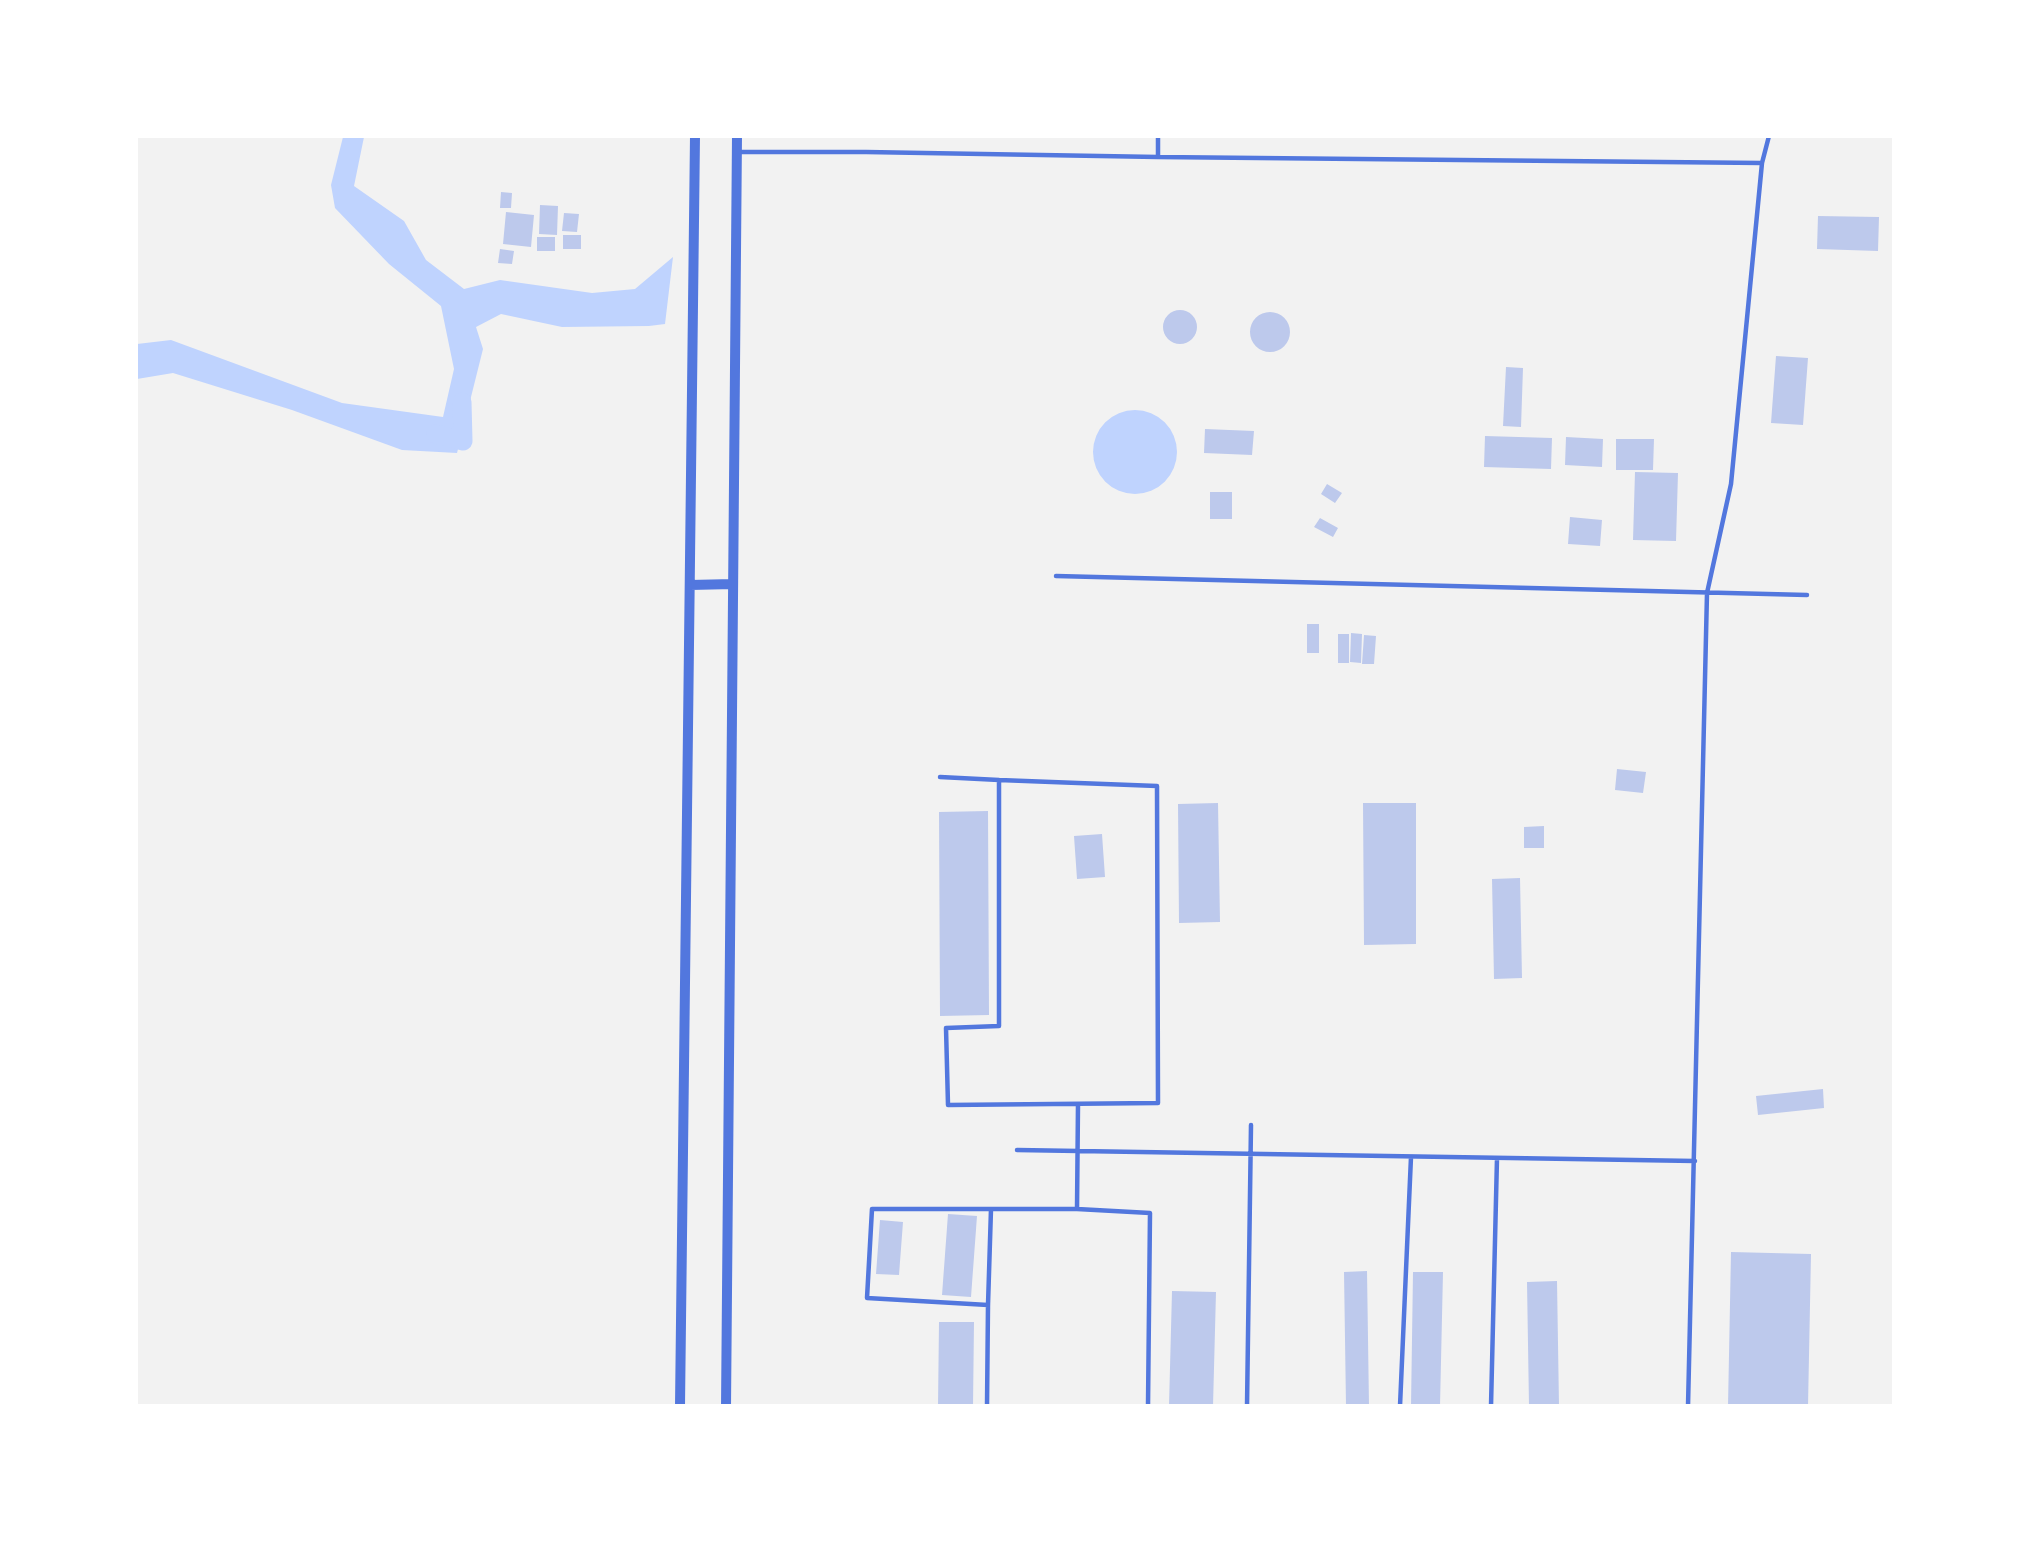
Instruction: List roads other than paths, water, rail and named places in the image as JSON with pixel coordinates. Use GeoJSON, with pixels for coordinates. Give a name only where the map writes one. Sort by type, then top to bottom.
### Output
{"type":"FeatureCollection","features":[{"type":"Feature","properties":{"kind":"street"},"geometry":{"type":"LineString","coordinates":[[680,1405],[695,136]]}},
{"type":"Feature","properties":{"kind":"street"},"geometry":{"type":"LineString","coordinates":[[726,1405],[737,136]]}},
{"type":"Feature","properties":{"kind":"street"},"geometry":{"type":"LineString","coordinates":[[690,585],[733,584]]}},
{"type":"Feature","properties":{"kind":"lane"},"geometry":{"type":"LineString","coordinates":[[1158,136],[1158,157]]}},
{"type":"Feature","properties":{"kind":"lane"},"geometry":{"type":"LineString","coordinates":[[1688,1405],[1707,593],[1731,484],[1762,163],[1769,136]]}},
{"type":"Feature","properties":{"kind":"lane"},"geometry":{"type":"LineString","coordinates":[[737,152],[1762,163]]}},
{"type":"Feature","properties":{"kind":"lane"},"geometry":{"type":"LineString","coordinates":[[1056,576],[1807,596]]}},
{"type":"Feature","properties":{"kind":"lane"},"geometry":{"type":"LineString","coordinates":[[940,777],[1157,786],[1158,1103],[948,1105],[946,1028],[999,1026],[999,780]]}},
{"type":"Feature","properties":{"kind":"lane"},"geometry":{"type":"LineString","coordinates":[[1077,1209],[1078,1104]]}},
{"type":"Feature","properties":{"kind":"lane"},"geometry":{"type":"LineString","coordinates":[[1247,1405],[1251,1125]]}},
{"type":"Feature","properties":{"kind":"lane"},"geometry":{"type":"LineString","coordinates":[[1017,1150],[1695,1161]]}},
{"type":"Feature","properties":{"kind":"lane"},"geometry":{"type":"LineString","coordinates":[[1400,1405],[1411,1157]]}},
{"type":"Feature","properties":{"kind":"lane"},"geometry":{"type":"LineString","coordinates":[[1491,1405],[1497,1158]]}},
{"type":"Feature","properties":{"kind":"lane"},"geometry":{"type":"LineString","coordinates":[[988,1305],[867,1298],[872,1209],[1077,1209],[1150,1213],[1148,1405]]}},
{"type":"Feature","properties":{"kind":"lane"},"geometry":{"type":"LineString","coordinates":[[987,1405],[991,1209]]}},
{"type":"Feature","properties":{"kind":"water"},"geometry":{"type":"Polygon","coordinates":[[[343,137],[364,137],[354,186],[404,221],[426,260],[464,289],[500,280],[592,293],[635,289],[673,257],[665,324],[562,327],[501,314],[476,327],[483,349],[457,453],[402,450],[292,410],[173,373],[137,379],[137,344],[171,340],[342,403],[443,417],[454,369],[441,306],[389,264],[335,208],[331,185],[343,137]]]}},
{"type":"Feature","properties":{"kind":"water"},"geometry":{"type":"Polygon","coordinates":[[[1135,410],[1151,413],[1165,422],[1174,436],[1177,452],[1174,468],[1165,482],[1151,491],[1135,494],[1119,491],[1105,482],[1096,468],[1093,452],[1096,436],[1105,422],[1119,413],[1135,410]]]}},
{"type":"Feature","properties":{"kind":"waterway"},"geometry":{"type":"LineString","coordinates":[[436,434],[463,441],[462,402]]}}]}
